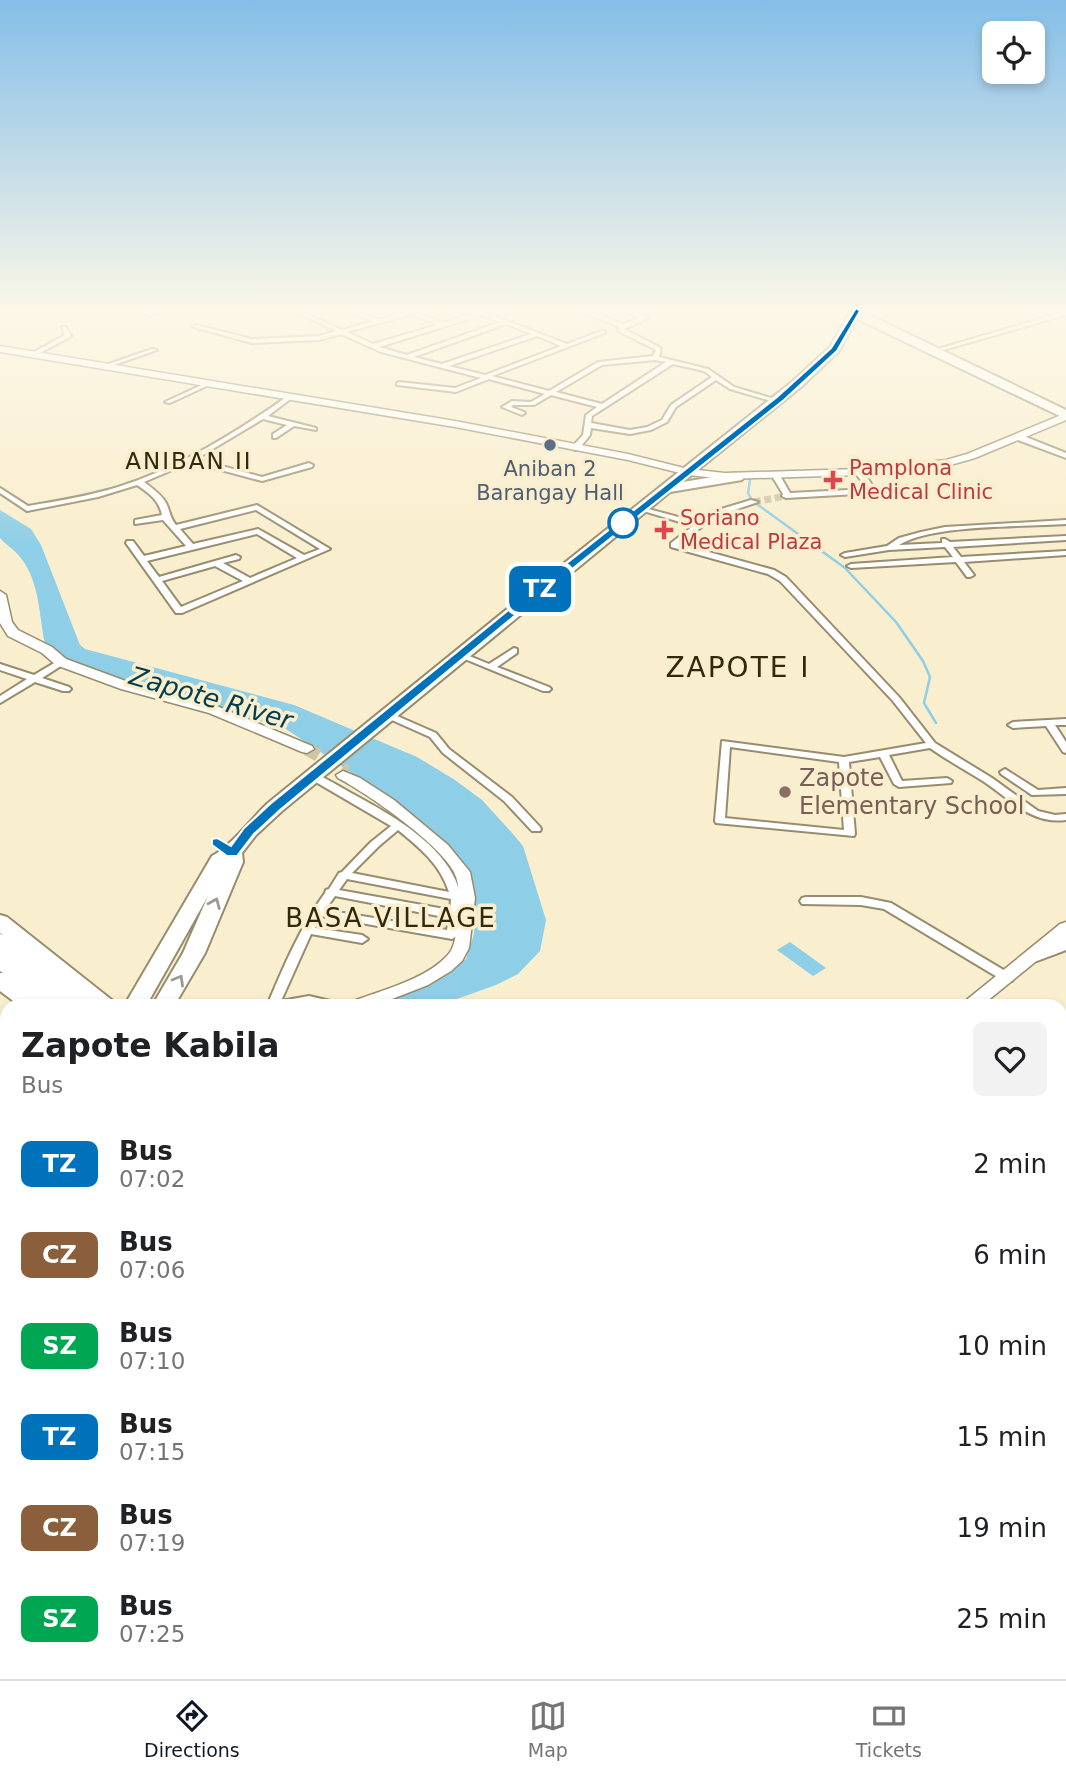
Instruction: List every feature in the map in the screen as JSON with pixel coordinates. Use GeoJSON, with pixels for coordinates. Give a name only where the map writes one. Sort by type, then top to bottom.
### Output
{"type":"FeatureCollection","features":[{"type":"Feature","properties":{"kind":"highway"},"geometry":{"type":"LineString","coordinates":[[139,999],[205,880],[219,860],[232,853],[249,831],[313,776],[343,771],[370,730],[459,655],[791,389]]}},
{"type":"Feature","properties":{"kind":"highway"},"geometry":{"type":"LineString","coordinates":[[1011,389],[1066,416]]}},
{"type":"Feature","properties":{"kind":"highway"},"geometry":{"type":"LineString","coordinates":[[1026,389],[1066,408]]}},
{"type":"Feature","properties":{"kind":"highway"},"geometry":{"type":"LineString","coordinates":[[1047,424],[1066,422]]}},
{"type":"Feature","properties":{"kind":"highway"},"geometry":{"type":"LineString","coordinates":[[657,496],[696,482],[737,477]]}},
{"type":"Feature","properties":{"kind":"highway"},"geometry":{"type":"LineString","coordinates":[[167,999],[194,953],[233,862],[232,853]]}},
{"type":"Feature","properties":{"kind":"highway"},"geometry":{"type":"LineString","coordinates":[[0,922],[87,999]]}},
{"type":"Feature","properties":{"kind":"highway"},"geometry":{"type":"LineString","coordinates":[[0,941],[86,999]]}},
{"type":"Feature","properties":{"kind":"highway"},"geometry":{"type":"LineString","coordinates":[[1038,954],[1055,944],[1066,943]]}},
{"type":"Feature","properties":{"kind":"highway"},"geometry":{"type":"LineString","coordinates":[[0,960],[47,999]]}},
{"type":"Feature","properties":{"kind":"highway"},"geometry":{"type":"LineString","coordinates":[[0,980],[25,999]]}},
{"type":"Feature","properties":{"kind":"highway"},"geometry":{"type":"LineString","coordinates":[[123,999],[148,984]]}},
{"type":"Feature","properties":{"kind":"main road"},"geometry":{"type":"LineString","coordinates":[[246,389],[455,424],[688,472],[737,477],[859,472],[947,463],[971,456],[1066,416]]}},
{"type":"Feature","properties":{"kind":"main road"},"geometry":{"type":"LineString","coordinates":[[0,595],[6,622],[13,633],[47,650],[61,662],[115,682],[233,717],[274,733],[304,749]]}},
{"type":"Feature","properties":{"kind":"main road"},"geometry":{"type":"LineString","coordinates":[[343,771],[425,833],[456,862],[465,881],[467,900],[464,937],[454,960],[411,984],[374,999]]}},
{"type":"Feature","properties":{"kind":"main road"},"geometry":{"type":"LineString","coordinates":[[980,999],[1038,954],[1066,928]]}},
{"type":"Feature","properties":{"kind":"street"},"geometry":{"type":"LineString","coordinates":[[168,402],[196,389]]}},
{"type":"Feature","properties":{"kind":"street"},"geometry":{"type":"LineString","coordinates":[[539,389],[602,406]]}},
{"type":"Feature","properties":{"kind":"street"},"geometry":{"type":"LineString","coordinates":[[522,414],[505,407],[512,402],[532,404],[555,389]]}},
{"type":"Feature","properties":{"kind":"street"},"geometry":{"type":"LineString","coordinates":[[575,448],[586,435],[589,415],[628,389]]}},
{"type":"Feature","properties":{"kind":"street"},"geometry":{"type":"LineString","coordinates":[[588,425],[630,432],[649,429],[665,421],[674,406],[698,389]]}},
{"type":"Feature","properties":{"kind":"street"},"geometry":{"type":"LineString","coordinates":[[737,389],[778,401]]}},
{"type":"Feature","properties":{"kind":"street"},"geometry":{"type":"LineString","coordinates":[[0,491],[27,509],[138,482],[189,459],[262,417],[290,397]]}},
{"type":"Feature","properties":{"kind":"street"},"geometry":{"type":"LineString","coordinates":[[262,417],[314,429]]}},
{"type":"Feature","properties":{"kind":"street"},"geometry":{"type":"LineString","coordinates":[[276,436],[293,424]]}},
{"type":"Feature","properties":{"kind":"street"},"geometry":{"type":"LineString","coordinates":[[1018,437],[1066,456]]}},
{"type":"Feature","properties":{"kind":"street"},"geometry":{"type":"LineString","coordinates":[[189,459],[262,479],[309,465]]}},
{"type":"Feature","properties":{"kind":"street"},"geometry":{"type":"LineString","coordinates":[[776,476],[787,496],[872,491],[859,472]]}},
{"type":"Feature","properties":{"kind":"street"},"geometry":{"type":"LineString","coordinates":[[138,482],[161,500],[167,509],[165,517]]}},
{"type":"Feature","properties":{"kind":"street"},"geometry":{"type":"LineString","coordinates":[[89,496],[98,505]]}},
{"type":"Feature","properties":{"kind":"street"},"geometry":{"type":"LineString","coordinates":[[754,502],[714,514],[674,545],[771,572],[783,579],[897,699],[932,745],[962,767],[998,786],[1027,809],[1053,819],[1066,817]]}},
{"type":"Feature","properties":{"kind":"street"},"geometry":{"type":"LineString","coordinates":[[130,543],[179,611],[247,580],[326,549],[257,507],[174,528]]}},
{"type":"Feature","properties":{"kind":"street"},"geometry":{"type":"LineString","coordinates":[[641,509],[698,525]]}},
{"type":"Feature","properties":{"kind":"street"},"geometry":{"type":"LineString","coordinates":[[138,523],[165,517]]}},
{"type":"Feature","properties":{"kind":"street"},"geometry":{"type":"LineString","coordinates":[[165,517],[191,547]]}},
{"type":"Feature","properties":{"kind":"street"},"geometry":{"type":"LineString","coordinates":[[890,548],[895,542],[936,530],[1066,522]]}},
{"type":"Feature","properties":{"kind":"street"},"geometry":{"type":"LineString","coordinates":[[1037,525],[1065,553]]}},
{"type":"Feature","properties":{"kind":"street"},"geometry":{"type":"LineString","coordinates":[[936,530],[970,575]]}},
{"type":"Feature","properties":{"kind":"street"},"geometry":{"type":"LineString","coordinates":[[143,559],[258,531],[303,558]]}},
{"type":"Feature","properties":{"kind":"street"},"geometry":{"type":"LineString","coordinates":[[845,555],[890,548],[1066,538]]}},
{"type":"Feature","properties":{"kind":"street"},"geometry":{"type":"LineString","coordinates":[[851,566],[1065,553]]}},
{"type":"Feature","properties":{"kind":"street"},"geometry":{"type":"LineString","coordinates":[[158,580],[236,557]]}},
{"type":"Feature","properties":{"kind":"street"},"geometry":{"type":"LineString","coordinates":[[216,563],[247,580]]}},
{"type":"Feature","properties":{"kind":"street"},"geometry":{"type":"LineString","coordinates":[[490,667],[514,652]]}},
{"type":"Feature","properties":{"kind":"street"},"geometry":{"type":"LineString","coordinates":[[459,655],[546,690]]}},
{"type":"Feature","properties":{"kind":"street"},"geometry":{"type":"LineString","coordinates":[[0,700],[61,662]]}},
{"type":"Feature","properties":{"kind":"street"},"geometry":{"type":"LineString","coordinates":[[0,667],[66,689]]}},
{"type":"Feature","properties":{"kind":"street"},"geometry":{"type":"LineString","coordinates":[[388,716],[433,735],[446,751],[508,799],[536,829]]}},
{"type":"Feature","properties":{"kind":"street"},"geometry":{"type":"LineString","coordinates":[[1013,725],[1066,722]]}},
{"type":"Feature","properties":{"kind":"street"},"geometry":{"type":"LineString","coordinates":[[1049,723],[1066,750]]}},
{"type":"Feature","properties":{"kind":"street"},"geometry":{"type":"LineString","coordinates":[[844,760],[850,834],[720,821],[725,743],[844,760],[932,745]]}},
{"type":"Feature","properties":{"kind":"street"},"geometry":{"type":"LineString","coordinates":[[884,754],[900,784],[947,781]]}},
{"type":"Feature","properties":{"kind":"street"},"geometry":{"type":"LineString","coordinates":[[1005,772],[1036,793],[1066,791]]}},
{"type":"Feature","properties":{"kind":"street"},"geometry":{"type":"LineString","coordinates":[[313,776],[397,826],[422,845],[451,881],[456,897],[452,935],[318,912]]}},
{"type":"Feature","properties":{"kind":"street"},"geometry":{"type":"LineString","coordinates":[[277,999],[293,954],[330,892],[366,850],[397,826]]}},
{"type":"Feature","properties":{"kind":"street"},"geometry":{"type":"LineString","coordinates":[[343,875],[456,897]]}},
{"type":"Feature","properties":{"kind":"street"},"geometry":{"type":"LineString","coordinates":[[330,892],[455,915]]}},
{"type":"Feature","properties":{"kind":"street"},"geometry":{"type":"LineString","coordinates":[[806,901],[861,901],[881,904],[1008,978]]}},
{"type":"Feature","properties":{"kind":"street"},"geometry":{"type":"LineString","coordinates":[[307,930],[362,939]]}},
{"type":"Feature","properties":{"kind":"water","name":"Zapote River"},"geometry":{"type":"Polygon","coordinates":[[[0,510],[31,529],[41,545],[80,645],[85,649],[294,705],[417,757],[482,800],[523,846],[546,920],[540,951],[518,974],[457,999],[391,999],[448,973],[466,959],[474,934],[475,918],[471,873],[466,865],[435,833],[398,804],[286,729],[78,666],[45,644],[32,577],[18,554],[0,538],[0,510]]]}},
{"type":"Feature","properties":{"kind":"water"},"geometry":{"type":"Polygon","coordinates":[[[790,942],[826,968],[813,976],[777,950],[790,942]]]}},
{"type":"Feature","properties":{"kind":"waterway"},"geometry":{"type":"LineString","coordinates":[[750,480],[748,493],[753,502]]}},
{"type":"Feature","properties":{"kind":"waterway"},"geometry":{"type":"LineString","coordinates":[[754,502],[845,568],[896,622],[923,661],[930,677],[924,703],[936,723]]}},
{"type":"Feature","properties":{"kind":"tunnel"},"geometry":{"type":"LineString","coordinates":[[754,502],[786,496]]}},
{"type":"Feature","properties":{"kind":"tunnel"},"geometry":{"type":"LineString","coordinates":[[307,749],[347,772]]}},
{"type":"Feature","properties":{"kind":"bus line","name":"TZ"},"geometry":{"type":"LineString","coordinates":[[217,842],[232,853],[249,831],[275,807],[380,723],[459,655],[790,389]]}},
{"type":"Feature","properties":{"kind":"place","name":"Aniban 2 Barangay Hall"},"geometry":{"type":"Point","coordinates":[550,445]}},
{"type":"Feature","properties":{"kind":"place","name":"Pamplona Medical Clinic"},"geometry":{"type":"Point","coordinates":[833,480]}},
{"type":"Feature","properties":{"kind":"place","name":"Soriano Medical Plaza"},"geometry":{"type":"Point","coordinates":[664,530]}},
{"type":"Feature","properties":{"kind":"place","name":"Zapote Elementary School"},"geometry":{"type":"Point","coordinates":[785,792]}},
{"type":"Feature","properties":{"kind":"district","name":"ANIBAN II"},"geometry":{"type":"Point","coordinates":[189,461]}},
{"type":"Feature","properties":{"kind":"district","name":"ZAPOTE I"},"geometry":{"type":"Point","coordinates":[738,667]}},
{"type":"Feature","properties":{"kind":"district","name":"BASA VILLAGE"},"geometry":{"type":"Point","coordinates":[391,918]}}]}
